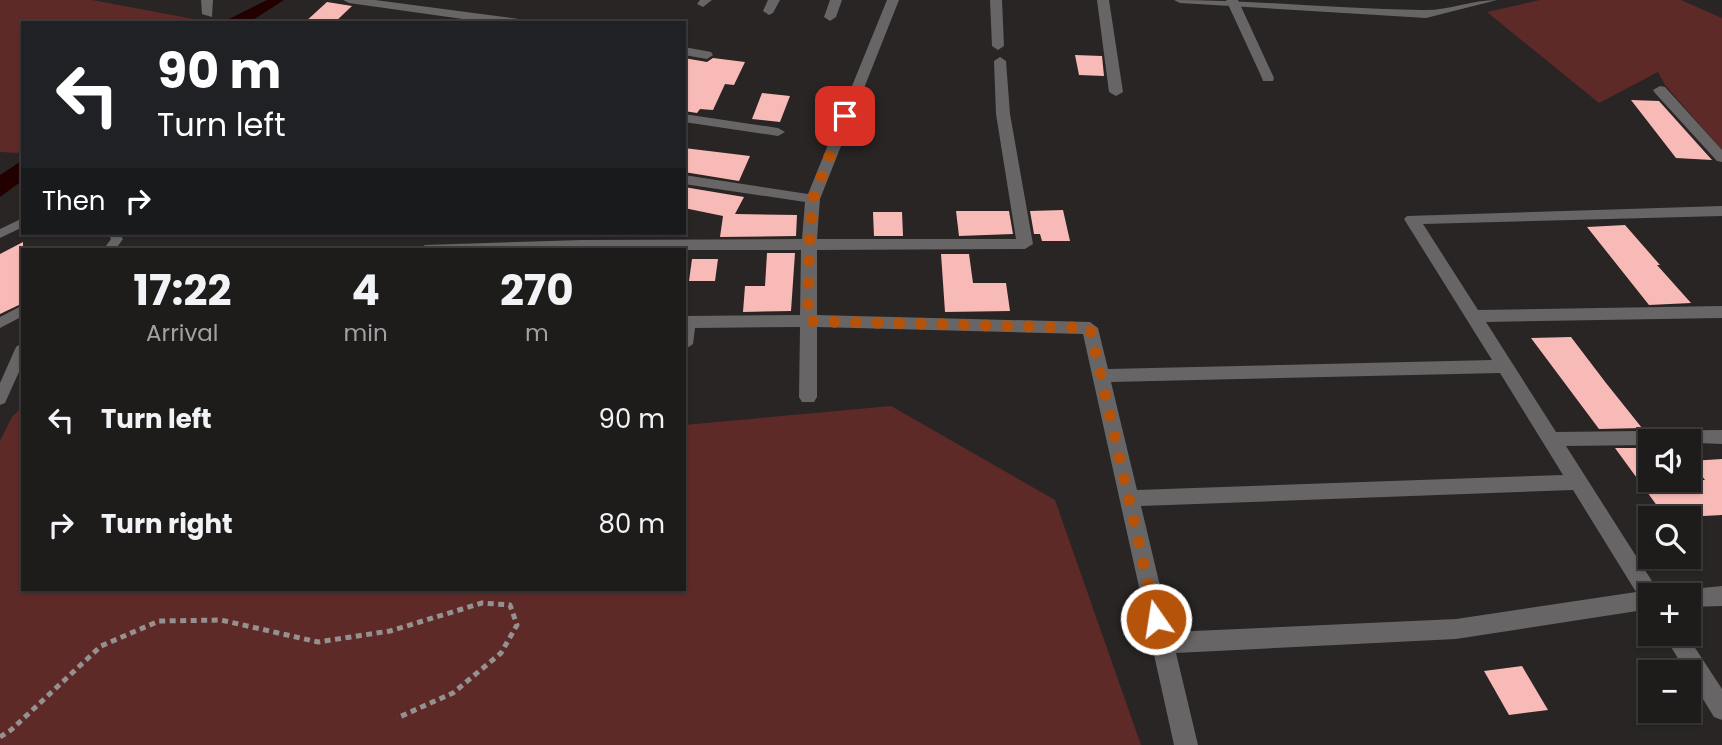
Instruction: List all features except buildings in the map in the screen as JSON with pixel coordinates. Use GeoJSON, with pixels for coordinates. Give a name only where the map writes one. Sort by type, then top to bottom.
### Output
{"type":"FeatureCollection","features":[{"type":"Feature","properties":{"kind":"street"},"geometry":{"type":"LineString","coordinates":[[207,0],[208,14]]}},
{"type":"Feature","properties":{"kind":"street"},"geometry":{"type":"LineString","coordinates":[[349,0],[504,21]]}},
{"type":"Feature","properties":{"kind":"street"},"geometry":{"type":"LineString","coordinates":[[830,17],[836,0]]}},
{"type":"Feature","properties":{"kind":"street"},"geometry":{"type":"LineString","coordinates":[[808,397],[809,245],[813,199],[893,0]]}},
{"type":"Feature","properties":{"kind":"street"},"geometry":{"type":"LineString","coordinates":[[503,248],[1025,244],[1003,114],[996,0]]}},
{"type":"Feature","properties":{"kind":"street"},"geometry":{"type":"LineString","coordinates":[[1103,0],[1116,92]]}},
{"type":"Feature","properties":{"kind":"street"},"geometry":{"type":"LineString","coordinates":[[1180,0],[1426,14],[1492,0]]}},
{"type":"Feature","properties":{"kind":"street"},"geometry":{"type":"LineString","coordinates":[[1233,1],[1268,78]]}},
{"type":"Feature","properties":{"kind":"street"},"geometry":{"type":"LineString","coordinates":[[686,51],[707,55]]}},
{"type":"Feature","properties":{"kind":"street"},"geometry":{"type":"LineString","coordinates":[[1660,90],[1722,158]]}},
{"type":"Feature","properties":{"kind":"street"},"geometry":{"type":"LineString","coordinates":[[686,118],[778,132]]}},
{"type":"Feature","properties":{"kind":"street"},"geometry":{"type":"LineString","coordinates":[[686,179],[813,199]]}},
{"type":"Feature","properties":{"kind":"street"},"geometry":{"type":"LineString","coordinates":[[1641,583],[1412,219],[1722,211]]}},
{"type":"Feature","properties":{"kind":"street"},"geometry":{"type":"LineString","coordinates":[[1474,316],[1722,312]]}},
{"type":"Feature","properties":{"kind":"street"},"geometry":{"type":"LineString","coordinates":[[686,322],[808,321],[1090,328],[1186,745]]}},
{"type":"Feature","properties":{"kind":"street"},"geometry":{"type":"LineString","coordinates":[[1101,376],[1505,366]]}},
{"type":"Feature","properties":{"kind":"street"},"geometry":{"type":"LineString","coordinates":[[1551,439],[1722,437]]}},
{"type":"Feature","properties":{"kind":"street"},"geometry":{"type":"LineString","coordinates":[[1129,498],[1578,482]]}},
{"type":"Feature","properties":{"kind":"street"},"geometry":{"type":"LineString","coordinates":[[1701,597],[1722,596]]}},
{"type":"Feature","properties":{"kind":"street"},"geometry":{"type":"LineString","coordinates":[[1161,643],[1456,629],[1638,600]]}},
{"type":"Feature","properties":{"kind":"street"},"geometry":{"type":"LineString","coordinates":[[1682,646],[1722,709]]}},
{"type":"Feature","properties":{"kind":"lane"},"geometry":{"type":"LineString","coordinates":[[0,234],[21,223]]}},
{"type":"Feature","properties":{"kind":"lane"},"geometry":{"type":"LineString","coordinates":[[0,323],[21,311]]}},
{"type":"Feature","properties":{"kind":"lane"},"geometry":{"type":"LineString","coordinates":[[0,399],[21,352]]}},
{"type":"Feature","properties":{"kind":"path"},"geometry":{"type":"LineString","coordinates":[[0,737],[11,730],[101,646],[159,621],[221,620],[318,642],[390,631],[482,603],[510,605],[517,625],[501,653],[453,693],[397,718]]}},
{"type":"Feature","properties":{"kind":"shaded area"},"geometry":{"type":"Polygon","coordinates":[[[0,0],[92,0],[204,21],[21,21],[21,150],[17,153],[0,152],[0,0]]]}},
{"type":"Feature","properties":{"kind":"shaded area"},"geometry":{"type":"Polygon","coordinates":[[[267,0],[284,0],[251,21],[225,21],[267,0]]]}},
{"type":"Feature","properties":{"kind":"shaded area"},"geometry":{"type":"Polygon","coordinates":[[[1540,0],[1681,0],[1722,18],[1722,150],[1665,85],[1658,72],[1599,103],[1487,12],[1540,0]]]}},
{"type":"Feature","properties":{"kind":"shaded area"},"geometry":{"type":"Polygon","coordinates":[[[21,161],[21,181],[0,197],[0,175],[21,161]]]}},
{"type":"Feature","properties":{"kind":"shaded area"},"geometry":{"type":"Polygon","coordinates":[[[891,406],[1055,500],[1141,745],[0,745],[0,441],[12,417],[21,408],[21,591],[686,591],[686,425],[891,406]]]}},
{"type":"Feature","properties":{"kind":"route"},"geometry":{"type":"LineString","coordinates":[[845,116],[813,199],[809,245],[808,321],[1090,328],[1156,619]]}}]}
